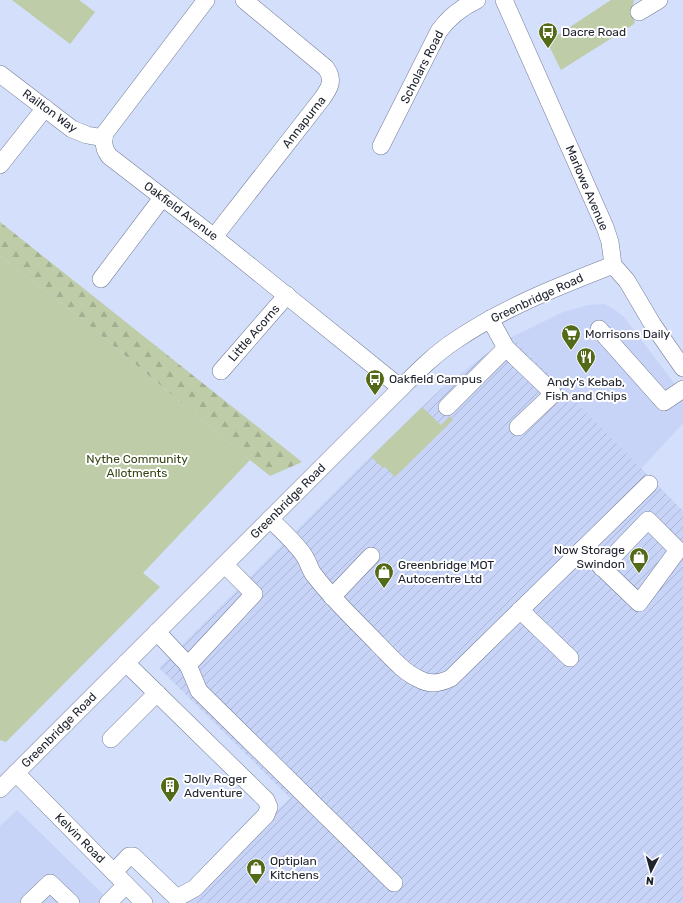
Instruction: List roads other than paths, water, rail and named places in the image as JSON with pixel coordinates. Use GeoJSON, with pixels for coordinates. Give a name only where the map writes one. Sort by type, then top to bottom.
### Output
{"type":"FeatureCollection","features":[{"type":"Feature","properties":{"kind":"street"},"geometry":{"type":"LineString","coordinates":[[104,138],[105,133],[206,0]]}},
{"type":"Feature","properties":{"kind":"street","name":"Annapurna"},"geometry":{"type":"LineString","coordinates":[[214,237],[321,100],[329,89],[331,82],[326,68],[244,0]]}},
{"type":"Feature","properties":{"kind":"street","name":"Scholars Road"},"geometry":{"type":"LineString","coordinates":[[381,146],[439,31],[448,19],[477,0]]}},
{"type":"Feature","properties":{"kind":"street","name":"Marlowe Avenue"},"geometry":{"type":"LineString","coordinates":[[504,0],[605,226],[610,242],[613,265]]}},
{"type":"Feature","properties":{"kind":"street","name":"Railton Way"},"geometry":{"type":"LineString","coordinates":[[0,74],[72,129],[80,133],[104,138]]}},
{"type":"Feature","properties":{"kind":"street"},"geometry":{"type":"LineString","coordinates":[[0,165],[45,108]]}},
{"type":"Feature","properties":{"kind":"street","name":"Oakfield Avenue"},"geometry":{"type":"LineString","coordinates":[[104,138],[104,146],[109,156],[214,237],[401,388]]}},
{"type":"Feature","properties":{"kind":"street"},"geometry":{"type":"LineString","coordinates":[[101,279],[162,198]]}},
{"type":"Feature","properties":{"kind":"street"},"geometry":{"type":"LineString","coordinates":[[613,265],[627,281],[653,325],[681,360]]}},
{"type":"Feature","properties":{"kind":"street","name":"Greenbridge Road"},"geometry":{"type":"LineString","coordinates":[[0,789],[401,388],[437,354],[455,340],[520,303],[553,288],[613,265]]}},
{"type":"Feature","properties":{"kind":"street","name":"Little Acorns"},"geometry":{"type":"LineString","coordinates":[[222,371],[287,296]]}},
{"type":"Feature","properties":{"kind":"street"},"geometry":{"type":"LineString","coordinates":[[490,320],[506,348],[552,392],[552,394],[518,427]]}},
{"type":"Feature","properties":{"kind":"street"},"geometry":{"type":"LineString","coordinates":[[599,329],[664,402],[683,389]]}},
{"type":"Feature","properties":{"kind":"street"},"geometry":{"type":"LineString","coordinates":[[447,407],[506,348]]}},
{"type":"Feature","properties":{"kind":"street"},"geometry":{"type":"LineString","coordinates":[[270,519],[297,546],[306,558],[313,575],[332,597],[392,658],[419,680],[431,683],[444,682],[451,678],[649,484]]}},
{"type":"Feature","properties":{"kind":"street"},"geometry":{"type":"LineString","coordinates":[[583,548],[602,568],[639,603],[678,550],[648,520],[602,568]]}},
{"type":"Feature","properties":{"kind":"street"},"geometry":{"type":"LineString","coordinates":[[332,597],[371,556]]}},
{"type":"Feature","properties":{"kind":"street"},"geometry":{"type":"LineString","coordinates":[[188,665],[254,594],[225,565]]}},
{"type":"Feature","properties":{"kind":"street"},"geometry":{"type":"LineString","coordinates":[[520,610],[570,658]]}},
{"type":"Feature","properties":{"kind":"street"},"geometry":{"type":"LineString","coordinates":[[157,632],[188,665],[199,691],[394,883]]}},
{"type":"Feature","properties":{"kind":"street"},"geometry":{"type":"LineString","coordinates":[[114,872],[129,856],[133,856],[174,900],[195,888],[266,814],[269,807],[266,800],[126,663]]}},
{"type":"Feature","properties":{"kind":"street"},"geometry":{"type":"LineString","coordinates":[[111,738],[157,694]]}},
{"type":"Feature","properties":{"kind":"street","name":"Kelvin Road"},"geometry":{"type":"LineString","coordinates":[[16,773],[144,903]]}},
{"type":"Feature","properties":{"kind":"street"},"geometry":{"type":"LineString","coordinates":[[29,903],[50,883],[71,903]]}},
{"type":"Feature","properties":{"kind":"street"},"geometry":{"type":"LineString","coordinates":[[108,903],[126,885]]}},
{"type":"Feature","properties":{"kind":"place","name":"Dacre Road"},"geometry":{"type":"Point","coordinates":[548,49]}},
{"type":"Feature","properties":{"kind":"place","name":"Morrisons Daily"},"geometry":{"type":"Point","coordinates":[571,351]}},
{"type":"Feature","properties":{"kind":"place","name":"Andy's Kebab, Fish and Chips"},"geometry":{"type":"Point","coordinates":[586,374]}},
{"type":"Feature","properties":{"kind":"place","name":"Oakfield Campus"},"geometry":{"type":"Point","coordinates":[375,396]}},
{"type":"Feature","properties":{"kind":"place","name":"Now Storage Swindon"},"geometry":{"type":"Point","coordinates":[639,574]}},
{"type":"Feature","properties":{"kind":"place","name":"Greenbridge MOT Autocentre Ltd"},"geometry":{"type":"Point","coordinates":[384,589]}},
{"type":"Feature","properties":{"kind":"place","name":"Jolly Roger Adventure"},"geometry":{"type":"Point","coordinates":[170,803]}},
{"type":"Feature","properties":{"kind":"place","name":"Optiplan Kitchens"},"geometry":{"type":"Point","coordinates":[256,885]}},
{"type":"Feature","properties":{"kind":"park label","name":"Nythe Community Allotments"},"geometry":{"type":"Point","coordinates":[137,466]}}]}
